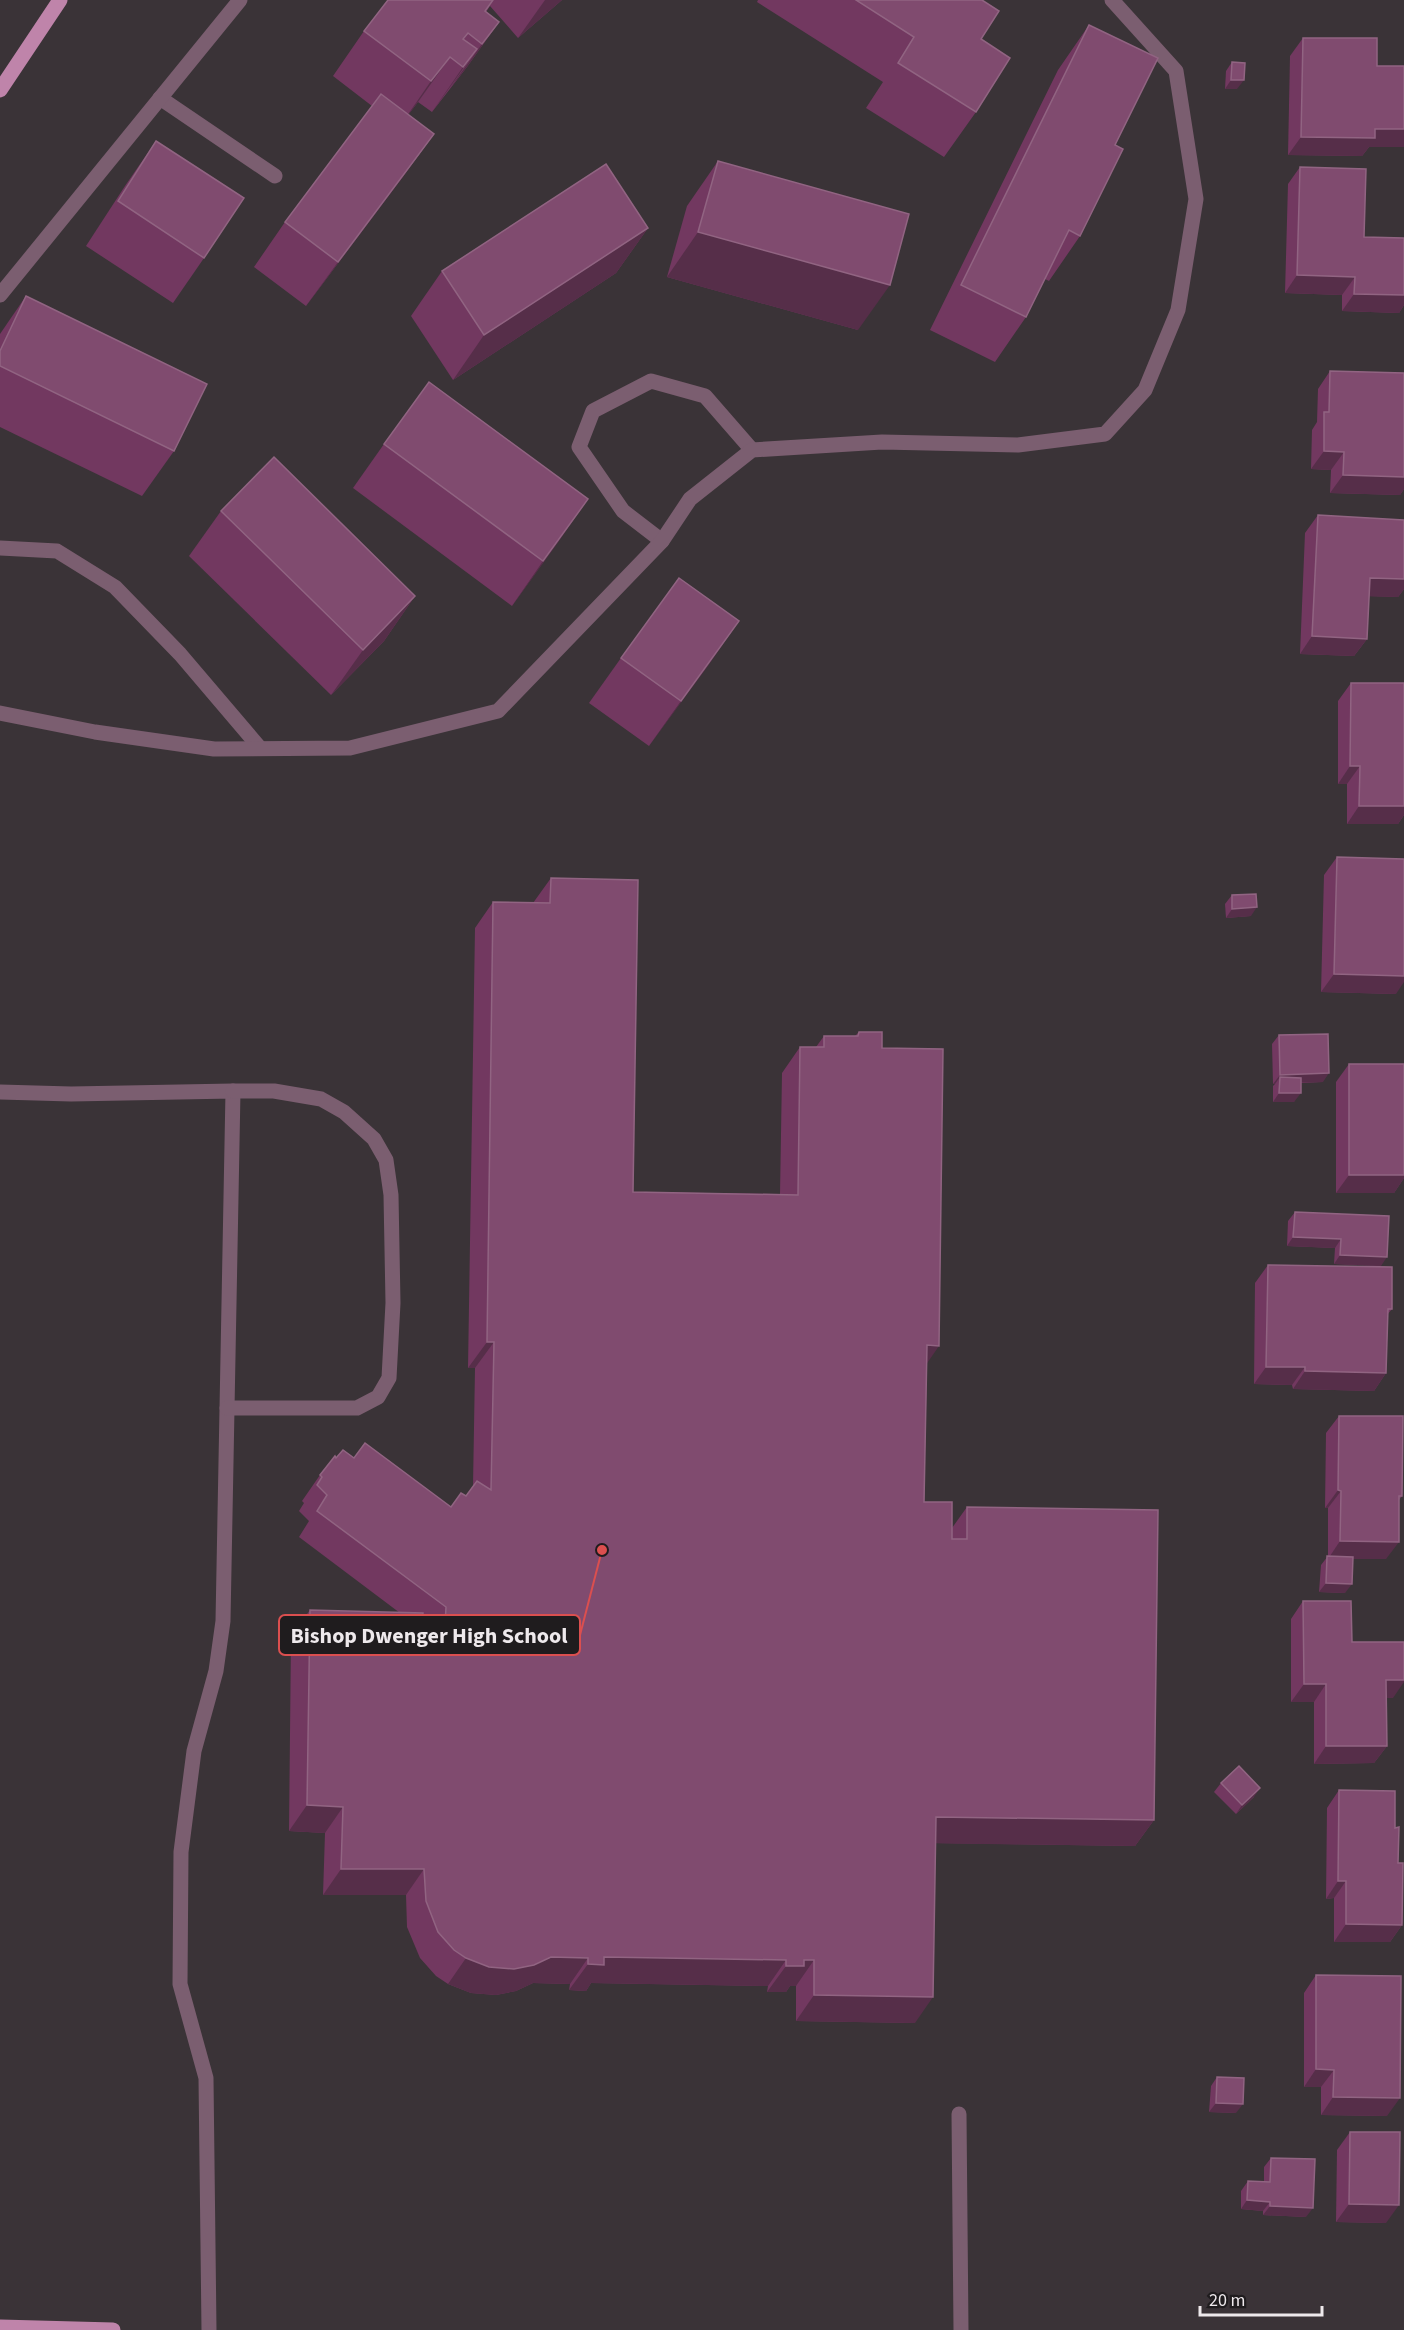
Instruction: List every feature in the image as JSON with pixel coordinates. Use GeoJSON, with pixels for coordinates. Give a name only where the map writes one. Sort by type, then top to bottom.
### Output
{"type":"FeatureCollection","features":[{"type":"Feature","properties":{"kind":"main road"},"geometry":{"type":"LineString","coordinates":[[0,90],[60,0]]}},
{"type":"Feature","properties":{"kind":"main road"},"geometry":{"type":"LineString","coordinates":[[0,2327],[113,2330]]}},
{"type":"Feature","properties":{"kind":"street"},"geometry":{"type":"LineString","coordinates":[[0,295],[240,0]]}},
{"type":"Feature","properties":{"kind":"street"},"geometry":{"type":"LineString","coordinates":[[0,713],[95,732],[214,748],[350,748],[498,711],[662,541],[690,499],[752,450],[882,442],[1018,445],[1105,434],[1145,390],[1178,310],[1196,199],[1176,70],[1112,0]]}},
{"type":"Feature","properties":{"kind":"street"},"geometry":{"type":"LineString","coordinates":[[160,98],[274,176]]}},
{"type":"Feature","properties":{"kind":"street"},"geometry":{"type":"LineString","coordinates":[[662,541],[624,512],[579,447],[593,411],[651,381],[705,396],[752,450]]}},
{"type":"Feature","properties":{"kind":"street"},"geometry":{"type":"LineString","coordinates":[[0,548],[57,551],[115,587],[180,654],[260,748]]}},
{"type":"Feature","properties":{"kind":"street"},"geometry":{"type":"LineString","coordinates":[[209,2330],[206,2078],[180,1984],[181,1852],[194,1751],[216,1671],[223,1621],[233,1091]]}},
{"type":"Feature","properties":{"kind":"street"},"geometry":{"type":"LineString","coordinates":[[0,1092],[71,1094],[274,1091],[321,1098],[344,1112],[374,1139],[386,1160],[391,1195],[393,1304],[389,1378],[378,1396],[357,1408],[227,1408]]}},
{"type":"Feature","properties":{"kind":"street"},"geometry":{"type":"LineString","coordinates":[[959,2114],[961,2330]]}},
{"type":"Feature","properties":{"kind":"building"},"geometry":{"type":"Polygon","coordinates":[[[388,0],[493,0],[485,11],[499,22],[482,44],[468,33],[463,39],[477,49],[463,67],[450,57],[431,81],[364,31],[388,0]]]}},
{"type":"Feature","properties":{"kind":"building"},"geometry":{"type":"Polygon","coordinates":[[[856,0],[982,0],[999,11],[981,39],[1010,58],[976,112],[898,63],[914,37],[856,0]]]}},
{"type":"Feature","properties":{"kind":"building"},"geometry":{"type":"Polygon","coordinates":[[[1089,25],[1158,58],[1115,145],[1123,149],[1080,236],[1069,230],[1026,317],[961,285],[1089,25]]]}},
{"type":"Feature","properties":{"kind":"building"},"geometry":{"type":"Polygon","coordinates":[[[1303,38],[1377,38],[1377,66],[1404,66],[1404,129],[1375,129],[1375,138],[1301,137],[1303,38]]]}},
{"type":"Feature","properties":{"kind":"building"},"geometry":{"type":"Polygon","coordinates":[[[1232,62],[1245,63],[1244,80],[1231,80],[1232,62]]]}},
{"type":"Feature","properties":{"kind":"building"},"geometry":{"type":"Polygon","coordinates":[[[381,94],[434,134],[338,262],[285,222],[381,94]]]}},
{"type":"Feature","properties":{"kind":"building"},"geometry":{"type":"Polygon","coordinates":[[[156,141],[244,198],[204,258],[118,201],[156,141]]]}},
{"type":"Feature","properties":{"kind":"building"},"geometry":{"type":"Polygon","coordinates":[[[718,161],[909,214],[890,285],[698,232],[718,161]]]}},
{"type":"Feature","properties":{"kind":"building"},"geometry":{"type":"Polygon","coordinates":[[[606,164],[648,228],[484,335],[442,271],[606,164]]]}},
{"type":"Feature","properties":{"kind":"building"},"geometry":{"type":"Polygon","coordinates":[[[1300,167],[1366,169],[1364,237],[1404,238],[1404,295],[1354,294],[1355,277],[1297,275],[1300,167]]]}},
{"type":"Feature","properties":{"kind":"building"},"geometry":{"type":"Polygon","coordinates":[[[26,296],[207,384],[174,451],[0,366],[0,351],[26,296]]]}},
{"type":"Feature","properties":{"kind":"building"},"geometry":{"type":"Polygon","coordinates":[[[1330,371],[1404,373],[1404,477],[1343,475],[1344,452],[1324,451],[1324,412],[1329,412],[1330,371]]]}},
{"type":"Feature","properties":{"kind":"building"},"geometry":{"type":"Polygon","coordinates":[[[429,382],[588,499],[543,561],[384,444],[429,382]]]}},
{"type":"Feature","properties":{"kind":"building"},"geometry":{"type":"Polygon","coordinates":[[[274,457],[415,596],[363,650],[221,511],[274,457]]]}},
{"type":"Feature","properties":{"kind":"building"},"geometry":{"type":"Polygon","coordinates":[[[1318,515],[1404,520],[1404,579],[1370,578],[1367,639],[1312,636],[1318,515]]]}},
{"type":"Feature","properties":{"kind":"building"},"geometry":{"type":"Polygon","coordinates":[[[679,578],[739,621],[681,701],[621,658],[679,578]]]}},
{"type":"Feature","properties":{"kind":"building"},"geometry":{"type":"Polygon","coordinates":[[[1351,683],[1404,683],[1404,806],[1359,806],[1360,766],[1350,766],[1351,683]]]}},
{"type":"Feature","properties":{"kind":"building"},"geometry":{"type":"Polygon","coordinates":[[[1337,857],[1404,859],[1404,976],[1334,974],[1337,857]]]}},
{"type":"Feature","properties":{"kind":"building"},"geometry":{"type":"Polygon","coordinates":[[[551,878],[638,880],[633,1192],[798,1195],[800,1047],[824,1047],[824,1036],[858,1036],[859,1032],[882,1032],[882,1048],[943,1049],[939,1346],[927,1345],[924,1502],[952,1502],[952,1539],[967,1539],[967,1507],[1158,1510],[1154,1820],[936,1817],[933,1997],[814,1995],[814,1960],[804,1960],[804,1966],[786,1966],[786,1960],[604,1957],[604,1965],[588,1964],[588,1958],[551,1957],[534,1965],[514,1969],[489,1967],[466,1958],[454,1950],[438,1932],[426,1901],[424,1869],[341,1869],[343,1807],[307,1805],[310,1610],[423,1613],[422,1624],[445,1625],[446,1607],[317,1511],[327,1495],[317,1485],[322,1477],[320,1475],[335,1456],[336,1458],[343,1450],[354,1458],[365,1443],[451,1507],[461,1493],[466,1496],[477,1481],[491,1490],[494,1342],[487,1342],[493,902],[550,903],[551,878]]]}},
{"type":"Feature","properties":{"kind":"building"},"geometry":{"type":"Polygon","coordinates":[[[1256,894],[1257,907],[1232,909],[1232,895],[1256,894]]]}},
{"type":"Feature","properties":{"kind":"building"},"geometry":{"type":"Polygon","coordinates":[[[1328,1034],[1329,1073],[1280,1075],[1279,1035],[1328,1034]]]}},
{"type":"Feature","properties":{"kind":"building"},"geometry":{"type":"Polygon","coordinates":[[[1349,1064],[1404,1064],[1404,1175],[1349,1175],[1349,1064]]]}},
{"type":"Feature","properties":{"kind":"building"},"geometry":{"type":"Polygon","coordinates":[[[1280,1077],[1301,1078],[1301,1093],[1279,1093],[1280,1077]]]}},
{"type":"Feature","properties":{"kind":"building"},"geometry":{"type":"Polygon","coordinates":[[[1295,1212],[1389,1216],[1387,1257],[1340,1255],[1341,1239],[1293,1237],[1295,1212]]]}},
{"type":"Feature","properties":{"kind":"building"},"geometry":{"type":"Polygon","coordinates":[[[1268,1265],[1392,1267],[1392,1309],[1388,1309],[1386,1373],[1305,1371],[1305,1367],[1266,1367],[1268,1265]]]}},
{"type":"Feature","properties":{"kind":"building"},"geometry":{"type":"Polygon","coordinates":[[[1339,1416],[1403,1416],[1399,1542],[1340,1541],[1339,1416]]]}},
{"type":"Feature","properties":{"kind":"building"},"geometry":{"type":"Polygon","coordinates":[[[1327,1556],[1353,1557],[1352,1584],[1326,1583],[1327,1556]]]}},
{"type":"Feature","properties":{"kind":"building"},"geometry":{"type":"Polygon","coordinates":[[[1303,1601],[1351,1601],[1352,1642],[1404,1642],[1404,1680],[1386,1680],[1387,1746],[1326,1746],[1326,1684],[1304,1684],[1303,1601]]]}},
{"type":"Feature","properties":{"kind":"building"},"geometry":{"type":"Polygon","coordinates":[[[1239,1766],[1260,1788],[1242,1805],[1221,1783],[1239,1766]]]}},
{"type":"Feature","properties":{"kind":"building"},"geometry":{"type":"Polygon","coordinates":[[[1339,1790],[1395,1791],[1395,1828],[1399,1827],[1398,1863],[1403,1863],[1402,1925],[1346,1924],[1346,1881],[1338,1881],[1339,1790]]]}},
{"type":"Feature","properties":{"kind":"building"},"geometry":{"type":"Polygon","coordinates":[[[1316,1975],[1401,1976],[1400,2098],[1333,2097],[1334,2070],[1316,2069],[1316,1975]]]}},
{"type":"Feature","properties":{"kind":"building"},"geometry":{"type":"Polygon","coordinates":[[[1217,2077],[1244,2078],[1243,2104],[1216,2103],[1217,2077]]]}},
{"type":"Feature","properties":{"kind":"building"},"geometry":{"type":"Polygon","coordinates":[[[1350,2132],[1400,2132],[1399,2205],[1349,2204],[1350,2132]]]}},
{"type":"Feature","properties":{"kind":"building"},"geometry":{"type":"Polygon","coordinates":[[[1271,2158],[1315,2159],[1313,2208],[1270,2206],[1270,2202],[1247,2200],[1248,2181],[1270,2182],[1271,2158]]]}},
{"type":"Feature","properties":{"kind":"place","name":"Bishop Dwenger High School"},"geometry":{"type":"Point","coordinates":[602,1550]}}]}
